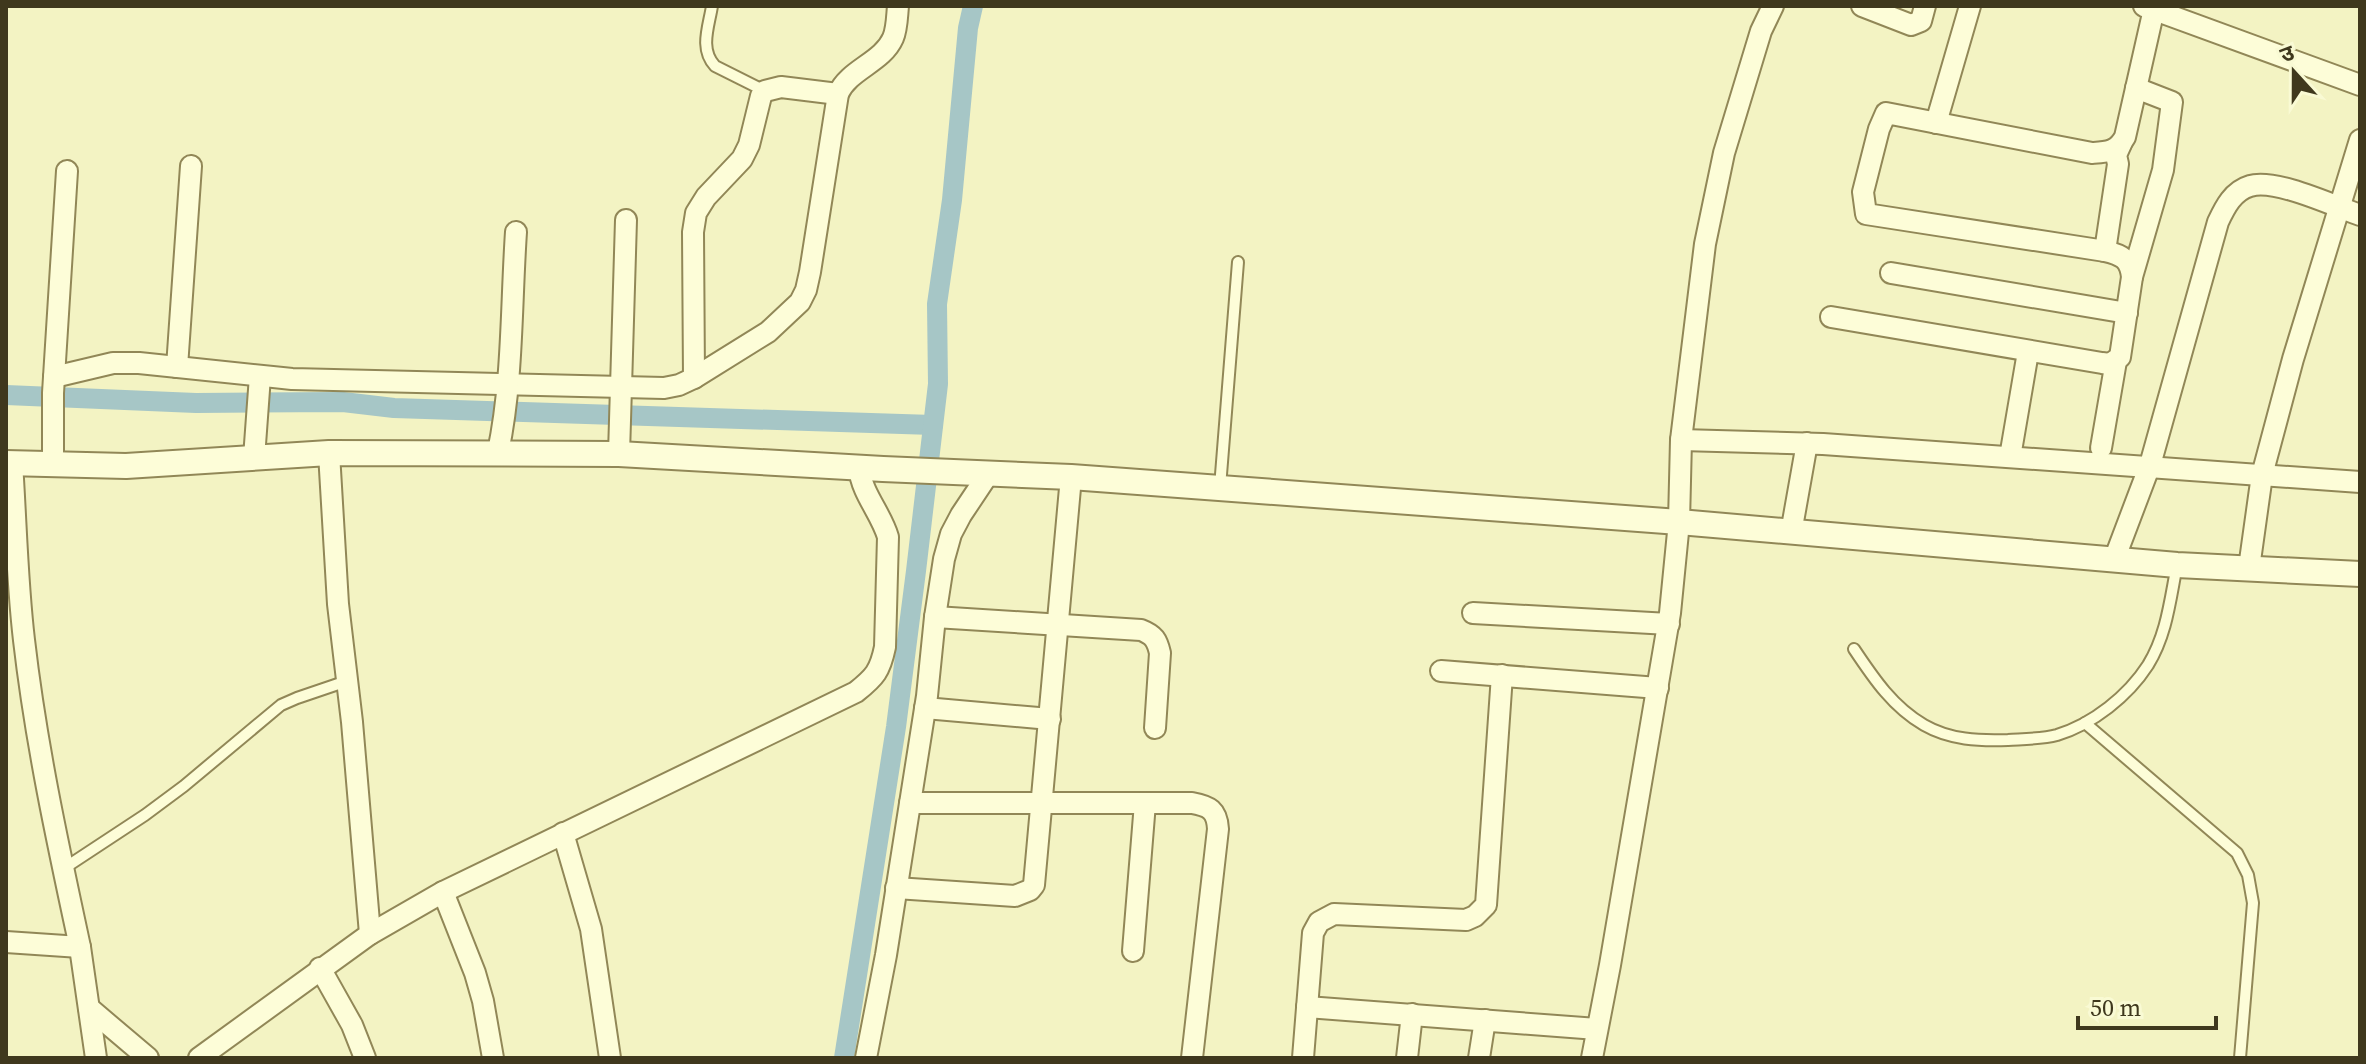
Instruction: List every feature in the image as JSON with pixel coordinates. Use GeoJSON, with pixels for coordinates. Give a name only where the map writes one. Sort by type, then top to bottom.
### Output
{"type":"FeatureCollection","features":[{"type":"Feature","properties":{"kind":"street"},"geometry":{"type":"LineString","coordinates":[[53,395],[113,363],[177,367],[258,385],[292,379],[507,383],[621,398],[679,385],[768,332],[791,312],[806,290],[838,94],[849,77],[887,48],[895,30],[898,6]]}},
{"type":"Feature","properties":{"kind":"street"},"geometry":{"type":"LineString","coordinates":[[1592,1058],[1669,624],[1679,522],[1681,440],[1705,244],[1724,153],[1761,31],[1773,6]]}},
{"type":"Feature","properties":{"kind":"street"},"geometry":{"type":"LineString","coordinates":[[1862,6],[1911,25],[1921,21],[1925,6]]}},
{"type":"Feature","properties":{"kind":"street"},"geometry":{"type":"LineString","coordinates":[[1936,123],[1967,7]]}},
{"type":"Feature","properties":{"kind":"street"},"geometry":{"type":"LineString","coordinates":[[2105,251],[2118,164],[2116,155],[2125,137],[2149,8],[2360,85]]}},
{"type":"Feature","properties":{"kind":"street"},"geometry":{"type":"LineString","coordinates":[[694,378],[693,232],[696,213],[706,197],[742,159],[765,91],[781,87],[838,94]]}},
{"type":"Feature","properties":{"kind":"street"},"geometry":{"type":"LineString","coordinates":[[2101,448],[2132,277],[2163,170],[2172,102],[2136,88]]}},
{"type":"Feature","properties":{"kind":"street"},"geometry":{"type":"LineString","coordinates":[[2121,144],[2114,150],[2092,153],[1886,113],[1863,192],[1866,214],[2105,251],[2126,259],[2131,266],[2132,277]]}},
{"type":"Feature","properties":{"kind":"street"},"geometry":{"type":"LineString","coordinates":[[2249,568],[2262,475],[2293,359],[2360,140]]}},
{"type":"Feature","properties":{"kind":"street"},"geometry":{"type":"LineString","coordinates":[[177,367],[191,166]]}},
{"type":"Feature","properties":{"kind":"street"},"geometry":{"type":"LineString","coordinates":[[53,465],[53,395],[67,171]]}},
{"type":"Feature","properties":{"kind":"street"},"geometry":{"type":"LineString","coordinates":[[2114,560],[2150,465],[2218,222],[2228,202],[2250,186],[2277,185],[2360,215]]}},
{"type":"Feature","properties":{"kind":"street"},"geometry":{"type":"LineString","coordinates":[[620,443],[626,220]]}},
{"type":"Feature","properties":{"kind":"street"},"geometry":{"type":"LineString","coordinates":[[498,452],[507,383],[516,232]]}},
{"type":"Feature","properties":{"kind":"street"},"geometry":{"type":"LineString","coordinates":[[1891,273],[2127,313]]}},
{"type":"Feature","properties":{"kind":"street"},"geometry":{"type":"LineString","coordinates":[[1831,317],[2028,352],[2110,364],[2116,361]]}},
{"type":"Feature","properties":{"kind":"street"},"geometry":{"type":"LineString","coordinates":[[2010,457],[2028,352]]}},
{"type":"Feature","properties":{"kind":"street"},"geometry":{"type":"LineString","coordinates":[[254,458],[258,385]]}},
{"type":"Feature","properties":{"kind":"street"},"geometry":{"type":"LineString","coordinates":[[1681,440],[1807,443],[2360,482]]}},
{"type":"Feature","properties":{"kind":"street"},"geometry":{"type":"LineString","coordinates":[[96,1058],[80,947],[44,773],[27,663],[9,463],[126,466],[329,453],[498,452],[620,443],[871,469],[1071,477],[1679,522],[2177,565],[2360,574]]}},
{"type":"Feature","properties":{"kind":"street"},"geometry":{"type":"LineString","coordinates":[[1791,533],[1807,443]]}},
{"type":"Feature","properties":{"kind":"street"},"geometry":{"type":"LineString","coordinates":[[329,453],[338,604],[370,934]]}},
{"type":"Feature","properties":{"kind":"street"},"geometry":{"type":"LineString","coordinates":[[206,1056],[320,968],[370,934],[443,892],[856,692],[874,678],[885,647],[888,537],[860,480],[871,469]]}},
{"type":"Feature","properties":{"kind":"street"},"geometry":{"type":"LineString","coordinates":[[866,1058],[925,708],[944,559],[951,534],[982,472]]}},
{"type":"Feature","properties":{"kind":"street"},"geometry":{"type":"LineString","coordinates":[[896,888],[1015,896],[1024,894],[1034,885],[1071,477]]}},
{"type":"Feature","properties":{"kind":"street"},"geometry":{"type":"LineString","coordinates":[[1473,613],[1669,624]]}},
{"type":"Feature","properties":{"kind":"street"},"geometry":{"type":"LineString","coordinates":[[935,617],[1141,630],[1152,635],[1160,653],[1155,728]]}},
{"type":"Feature","properties":{"kind":"street"},"geometry":{"type":"LineString","coordinates":[[1441,671],[1658,688]]}},
{"type":"Feature","properties":{"kind":"street"},"geometry":{"type":"LineString","coordinates":[[1303,1058],[1313,933],[1319,922],[1334,914],[1466,920],[1486,905],[1502,675]]}},
{"type":"Feature","properties":{"kind":"street"},"geometry":{"type":"LineString","coordinates":[[925,708],[1050,719]]}},
{"type":"Feature","properties":{"kind":"street"},"geometry":{"type":"LineString","coordinates":[[910,803],[1192,803],[1214,811],[1217,820],[1192,1058]]}},
{"type":"Feature","properties":{"kind":"street"},"geometry":{"type":"LineString","coordinates":[[1133,951],[1145,803]]}},
{"type":"Feature","properties":{"kind":"street"},"geometry":{"type":"LineString","coordinates":[[563,833],[591,929],[610,1058]]}},
{"type":"Feature","properties":{"kind":"street"},"geometry":{"type":"LineString","coordinates":[[443,892],[475,973],[493,1058]]}},
{"type":"Feature","properties":{"kind":"street"},"geometry":{"type":"LineString","coordinates":[[6,942],[80,947]]}},
{"type":"Feature","properties":{"kind":"street"},"geometry":{"type":"LineString","coordinates":[[320,968],[352,1025],[365,1058]]}},
{"type":"Feature","properties":{"kind":"street"},"geometry":{"type":"LineString","coordinates":[[1307,1007],[1597,1029]]}},
{"type":"Feature","properties":{"kind":"street"},"geometry":{"type":"LineString","coordinates":[[89,1008],[148,1058]]}},
{"type":"Feature","properties":{"kind":"street"},"geometry":{"type":"LineString","coordinates":[[1407,1058],[1412,1014]]}},
{"type":"Feature","properties":{"kind":"street"},"geometry":{"type":"LineString","coordinates":[[1479,1058],[1485,1020]]}},
{"type":"Feature","properties":{"kind":"lane"},"geometry":{"type":"LineString","coordinates":[[712,6],[705,47],[709,60],[765,91]]}},
{"type":"Feature","properties":{"kind":"lane"},"geometry":{"type":"LineString","coordinates":[[1220,489],[1238,262]]}},
{"type":"Feature","properties":{"kind":"lane"},"geometry":{"type":"LineString","coordinates":[[1854,649],[1895,705],[1926,726],[1963,739],[1987,741],[2056,735],[2085,723],[2116,701],[2136,681],[2165,630],[2177,565]]}},
{"type":"Feature","properties":{"kind":"lane"},"geometry":{"type":"LineString","coordinates":[[63,869],[184,786],[281,705],[347,681]]}},
{"type":"Feature","properties":{"kind":"lane"},"geometry":{"type":"LineString","coordinates":[[2085,723],[2237,853],[2248,875],[2253,903],[2240,1058]]}},
{"type":"Feature","properties":{"kind":"waterway"},"geometry":{"type":"LineString","coordinates":[[844,1058],[896,727],[916,571],[938,384],[937,304],[952,200],[968,28],[973,6]]}},
{"type":"Feature","properties":{"kind":"waterway"},"geometry":{"type":"LineString","coordinates":[[6,395],[196,403],[343,402],[394,408],[933,425]]}}]}
